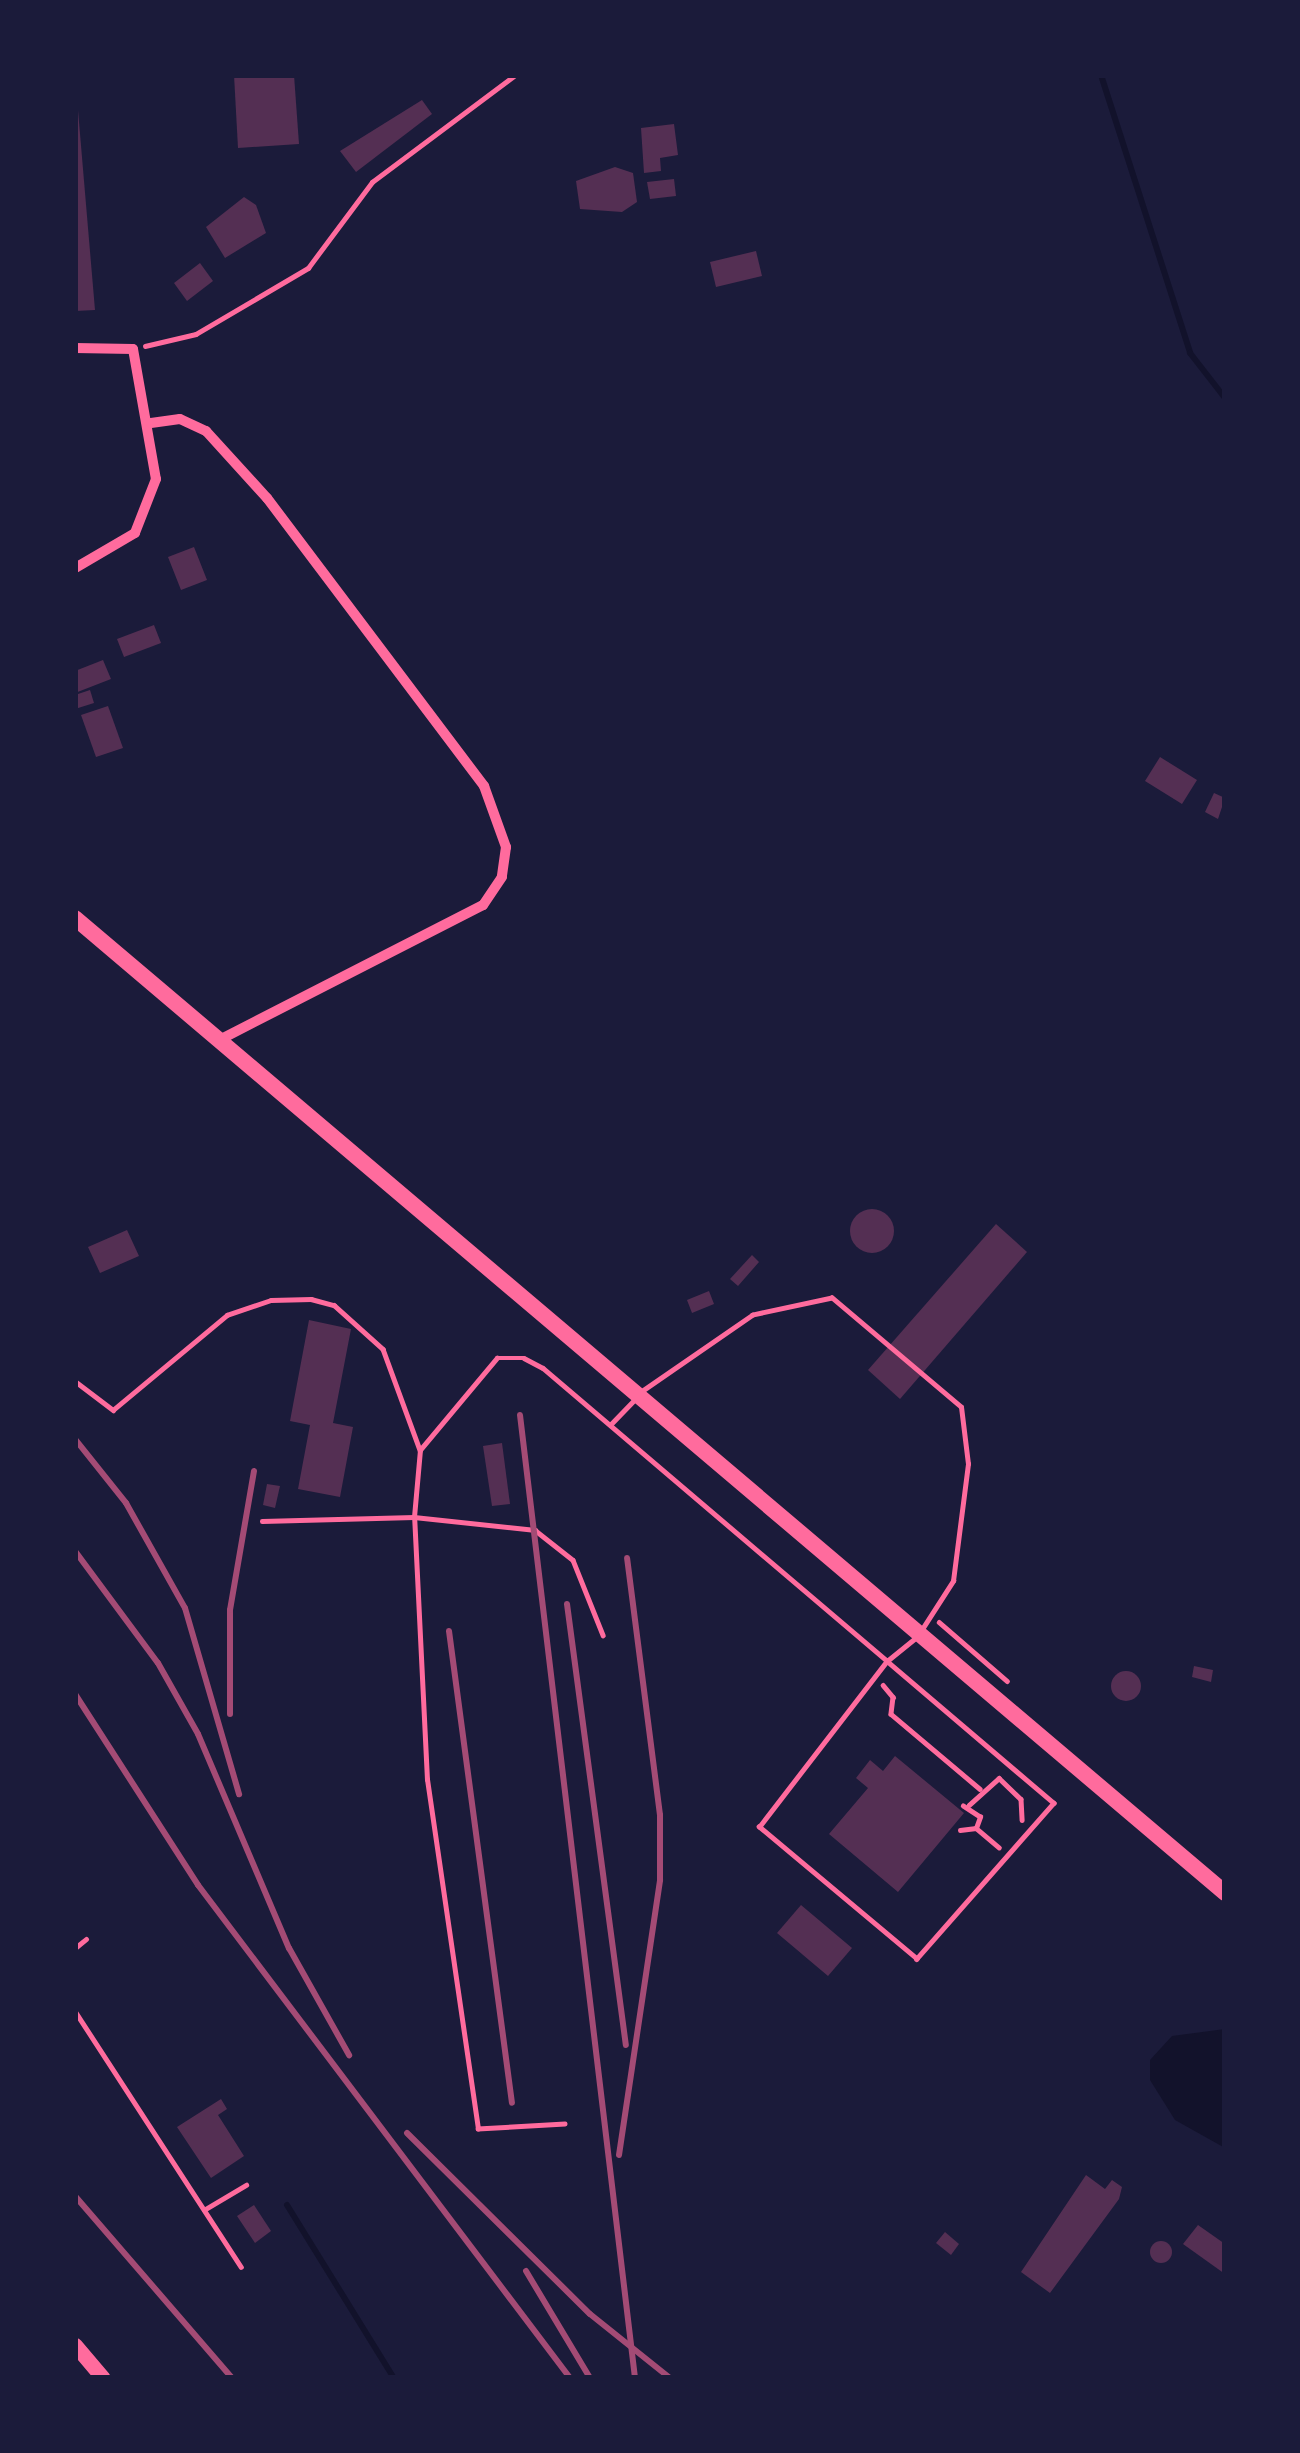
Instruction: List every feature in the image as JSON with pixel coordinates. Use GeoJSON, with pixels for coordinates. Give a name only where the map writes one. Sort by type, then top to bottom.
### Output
{"type":"FeatureCollection","features":[{"type":"Feature","properties":{"kind":"highway"},"geometry":{"type":"LineString","coordinates":[[75,918],[917,1637],[1225,1893]]}},
{"type":"Feature","properties":{"kind":"main road"},"geometry":{"type":"LineString","coordinates":[[75,2345],[103,2378]]}},
{"type":"Feature","properties":{"kind":"street"},"geometry":{"type":"LineString","coordinates":[[75,348],[133,350],[152,423],[156,478],[148,514],[135,533],[75,568]]}},
{"type":"Feature","properties":{"kind":"street"},"geometry":{"type":"LineString","coordinates":[[152,423],[179,419],[206,430],[266,498],[484,786],[506,848],[502,877],[483,905],[221,1039]]}},
{"type":"Feature","properties":{"kind":"lane"},"geometry":{"type":"LineString","coordinates":[[420,1450],[488,1366],[510,1356],[543,1368],[887,1661],[1054,1803],[1012,1859],[917,1959],[759,1827],[887,1661],[917,1637],[953,1581],[968,1464],[961,1407],[832,1298],[752,1315],[637,1397],[610,1425]]}},
{"type":"Feature","properties":{"kind":"lane"},"geometry":{"type":"LineString","coordinates":[[75,1381],[113,1410],[227,1315],[271,1300],[311,1299],[334,1305],[383,1349],[420,1450],[414,1517],[427,1780],[478,2129],[565,2124]]}},
{"type":"Feature","properties":{"kind":"lane"},"geometry":{"type":"LineString","coordinates":[[262,1521],[414,1517],[535,1530],[553,1540],[588,1585],[604,1635]]}},
{"type":"Feature","properties":{"kind":"lane"},"geometry":{"type":"LineString","coordinates":[[75,1948],[86,1940]]}},
{"type":"Feature","properties":{"kind":"lane"},"geometry":{"type":"LineString","coordinates":[[75,2011],[241,2267]]}},
{"type":"Feature","properties":{"kind":"lane"},"geometry":{"type":"LineString","coordinates":[[204,2210],[246,2185]]}},
{"type":"Feature","properties":{"kind":"path"},"geometry":{"type":"LineString","coordinates":[[133,350],[196,334],[308,268],[372,182],[515,75]]}},
{"type":"Feature","properties":{"kind":"path"},"geometry":{"type":"LineString","coordinates":[[874,1678],[893,1697],[891,1714],[980,1789]]}},
{"type":"Feature","properties":{"kind":"path"},"geometry":{"type":"LineString","coordinates":[[976,1828],[980,1817],[966,1806],[980,1789],[999,1778],[1021,1799],[1019,1829]]}},
{"type":"Feature","properties":{"kind":"path"},"geometry":{"type":"LineString","coordinates":[[959,1829],[976,1828],[1012,1859]]}},
{"type":"Feature","properties":{"kind":"path"},"geometry":{"type":"LineString","coordinates":[[1004,1852],[1011,1840]]}},
{"type":"Feature","properties":{"kind":"shaded area"},"geometry":{"type":"Polygon","coordinates":[[[1225,2029],[1225,2148],[1175,2120],[1150,2080],[1150,2060],[1172,2036],[1225,2029]]]}},
{"type":"Feature","properties":{"kind":"building"},"geometry":{"type":"Polygon","coordinates":[[[75,75],[95,310],[75,311],[75,75]]]}},
{"type":"Feature","properties":{"kind":"building"},"geometry":{"type":"Polygon","coordinates":[[[234,75],[294,75],[299,144],[238,148],[234,75]]]}},
{"type":"Feature","properties":{"kind":"building"},"geometry":{"type":"Polygon","coordinates":[[[422,100],[432,114],[356,172],[340,151],[422,100]]]}},
{"type":"Feature","properties":{"kind":"building"},"geometry":{"type":"Polygon","coordinates":[[[674,124],[678,155],[660,158],[661,171],[644,173],[641,128],[674,124]]]}},
{"type":"Feature","properties":{"kind":"building"},"geometry":{"type":"Polygon","coordinates":[[[615,167],[633,173],[637,202],[622,212],[580,209],[576,181],[615,167]]]}},
{"type":"Feature","properties":{"kind":"building"},"geometry":{"type":"Polygon","coordinates":[[[674,179],[676,196],[650,199],[647,182],[674,179]]]}},
{"type":"Feature","properties":{"kind":"building"},"geometry":{"type":"Polygon","coordinates":[[[244,197],[256,205],[266,233],[225,258],[206,227],[244,197]]]}},
{"type":"Feature","properties":{"kind":"building"},"geometry":{"type":"Polygon","coordinates":[[[756,251],[762,276],[716,287],[710,262],[756,251]]]}},
{"type":"Feature","properties":{"kind":"building"},"geometry":{"type":"Polygon","coordinates":[[[200,263],[213,281],[187,301],[174,283],[200,263]]]}},
{"type":"Feature","properties":{"kind":"building"},"geometry":{"type":"Polygon","coordinates":[[[194,547],[207,580],[181,590],[168,557],[194,547]]]}},
{"type":"Feature","properties":{"kind":"building"},"geometry":{"type":"Polygon","coordinates":[[[154,625],[161,643],[124,657],[117,639],[154,625]]]}},
{"type":"Feature","properties":{"kind":"building"},"geometry":{"type":"Polygon","coordinates":[[[103,660],[111,679],[75,693],[75,671],[103,660]]]}},
{"type":"Feature","properties":{"kind":"building"},"geometry":{"type":"Polygon","coordinates":[[[90,690],[94,703],[75,709],[75,695],[90,690]]]}},
{"type":"Feature","properties":{"kind":"building"},"geometry":{"type":"Polygon","coordinates":[[[108,706],[123,748],[96,757],[81,715],[108,706]]]}},
{"type":"Feature","properties":{"kind":"building"},"geometry":{"type":"Polygon","coordinates":[[[1160,757],[1197,780],[1182,804],[1145,781],[1160,757]]]}},
{"type":"Feature","properties":{"kind":"building"},"geometry":{"type":"Polygon","coordinates":[[[1214,793],[1225,798],[1218,819],[1205,812],[1214,793]]]}},
{"type":"Feature","properties":{"kind":"building"},"geometry":{"type":"Polygon","coordinates":[[[872,1209],[888,1215],[894,1231],[888,1247],[872,1253],[856,1247],[850,1231],[856,1215],[872,1209]]]}},
{"type":"Feature","properties":{"kind":"building"},"geometry":{"type":"Polygon","coordinates":[[[996,1224],[1027,1252],[900,1399],[868,1370],[996,1224]]]}},
{"type":"Feature","properties":{"kind":"building"},"geometry":{"type":"Polygon","coordinates":[[[127,1230],[139,1256],[100,1273],[88,1247],[127,1230]]]}},
{"type":"Feature","properties":{"kind":"building"},"geometry":{"type":"Polygon","coordinates":[[[752,1255],[759,1262],[738,1286],[730,1279],[752,1255]]]}},
{"type":"Feature","properties":{"kind":"building"},"geometry":{"type":"Polygon","coordinates":[[[709,1291],[714,1304],[692,1313],[687,1300],[709,1291]]]}},
{"type":"Feature","properties":{"kind":"building"},"geometry":{"type":"Polygon","coordinates":[[[309,1320],[351,1329],[333,1423],[353,1427],[340,1497],[298,1489],[310,1425],[290,1421],[309,1320]]]}},
{"type":"Feature","properties":{"kind":"building"},"geometry":{"type":"Polygon","coordinates":[[[502,1443],[510,1504],[492,1506],[483,1446],[502,1443]]]}},
{"type":"Feature","properties":{"kind":"building"},"geometry":{"type":"Polygon","coordinates":[[[267,1484],[280,1486],[275,1508],[263,1505],[267,1484]]]}},
{"type":"Feature","properties":{"kind":"building"},"geometry":{"type":"Polygon","coordinates":[[[1194,1666],[1213,1670],[1211,1682],[1192,1677],[1194,1666]]]}},
{"type":"Feature","properties":{"kind":"building"},"geometry":{"type":"Polygon","coordinates":[[[1126,1671],[1141,1686],[1126,1701],[1111,1686],[1126,1671]]]}},
{"type":"Feature","properties":{"kind":"building"},"geometry":{"type":"Polygon","coordinates":[[[895,1756],[964,1813],[898,1892],[829,1834],[868,1788],[856,1778],[870,1760],[883,1771],[895,1756]]]}},
{"type":"Feature","properties":{"kind":"building"},"geometry":{"type":"Polygon","coordinates":[[[801,1905],[852,1948],[828,1976],[777,1933],[801,1905]]]}},
{"type":"Feature","properties":{"kind":"building"},"geometry":{"type":"Polygon","coordinates":[[[221,2099],[227,2109],[218,2115],[244,2156],[211,2178],[177,2127],[221,2099]]]}},
{"type":"Feature","properties":{"kind":"building"},"geometry":{"type":"Polygon","coordinates":[[[1086,2175],[1105,2189],[1112,2180],[1122,2187],[1119,2199],[1050,2293],[1021,2272],[1086,2175]]]}},
{"type":"Feature","properties":{"kind":"building"},"geometry":{"type":"Polygon","coordinates":[[[254,2205],[271,2231],[255,2243],[237,2216],[254,2205]]]}},
{"type":"Feature","properties":{"kind":"building"},"geometry":{"type":"Polygon","coordinates":[[[1198,2225],[1225,2244],[1225,2274],[1183,2244],[1198,2225]]]}},
{"type":"Feature","properties":{"kind":"building"},"geometry":{"type":"Polygon","coordinates":[[[945,2232],[959,2244],[951,2255],[936,2243],[945,2232]]]}},
{"type":"Feature","properties":{"kind":"building"},"geometry":{"type":"Polygon","coordinates":[[[1161,2241],[1172,2252],[1161,2263],[1150,2252],[1161,2241]]]}},
{"type":"Feature","properties":{"kind":"waterway"},"geometry":{"type":"LineString","coordinates":[[1101,75],[1190,353],[1225,398]]}},
{"type":"Feature","properties":{"kind":"waterway"},"geometry":{"type":"LineString","coordinates":[[287,2205],[394,2378]]}},
{"type":"Feature","properties":{"kind":"railway"},"geometry":{"type":"LineString","coordinates":[[520,1415],[635,2378]]}},
{"type":"Feature","properties":{"kind":"railway"},"geometry":{"type":"LineString","coordinates":[[75,1439],[126,1503],[185,1608],[239,1794]]}},
{"type":"Feature","properties":{"kind":"railway"},"geometry":{"type":"LineString","coordinates":[[230,1714],[230,1610],[254,1471]]}},
{"type":"Feature","properties":{"kind":"railway"},"geometry":{"type":"LineString","coordinates":[[75,1551],[158,1663],[198,1734],[289,1948],[349,2055]]}},
{"type":"Feature","properties":{"kind":"railway"},"geometry":{"type":"LineString","coordinates":[[619,2155],[660,1880],[660,1815],[627,1558]]}},
{"type":"Feature","properties":{"kind":"railway"},"geometry":{"type":"LineString","coordinates":[[567,1604],[626,2045]]}},
{"type":"Feature","properties":{"kind":"railway"},"geometry":{"type":"LineString","coordinates":[[449,1631],[512,2103]]}},
{"type":"Feature","properties":{"kind":"railway"},"geometry":{"type":"LineString","coordinates":[[75,1694],[198,1885],[570,2378]]}},
{"type":"Feature","properties":{"kind":"railway"},"geometry":{"type":"LineString","coordinates":[[407,2133],[590,2314],[670,2378]]}},
{"type":"Feature","properties":{"kind":"railway"},"geometry":{"type":"LineString","coordinates":[[75,2196],[232,2378]]}},
{"type":"Feature","properties":{"kind":"railway"},"geometry":{"type":"LineString","coordinates":[[526,2271],[590,2378]]}}]}
